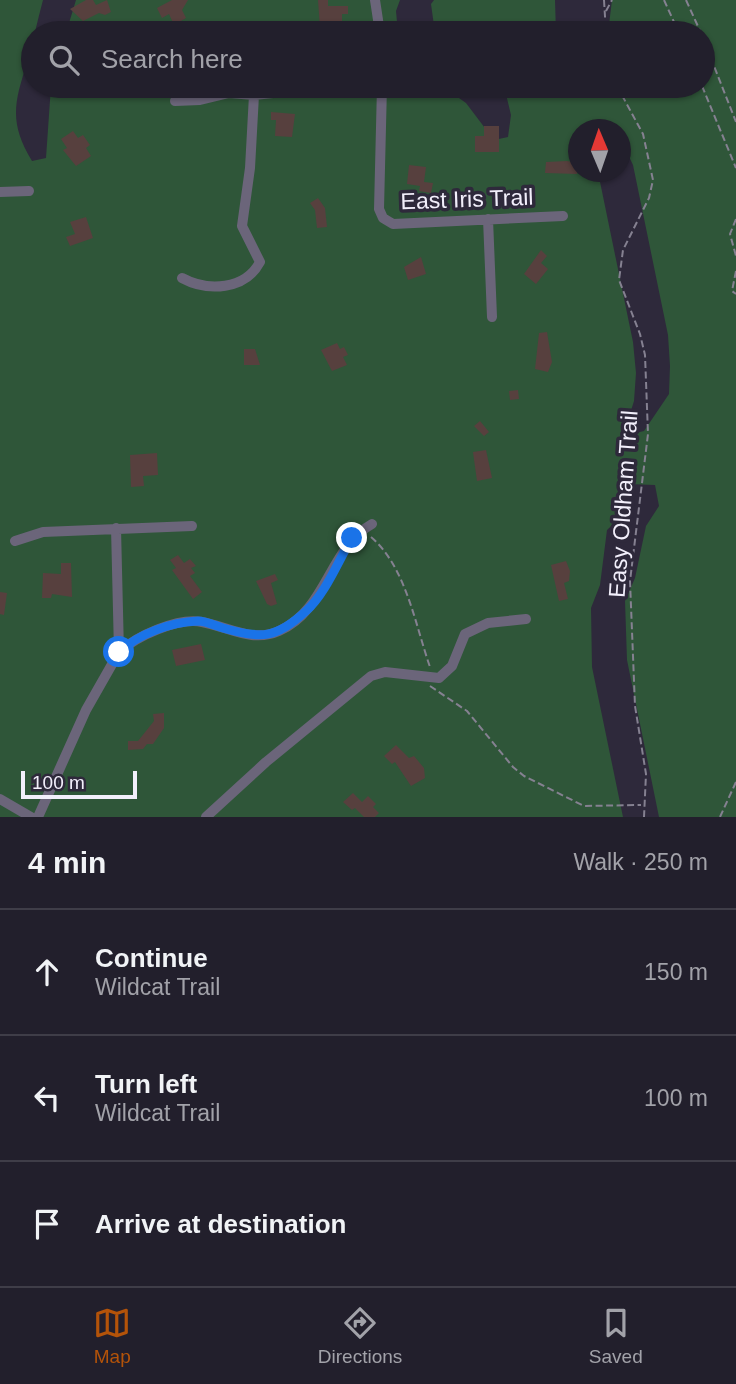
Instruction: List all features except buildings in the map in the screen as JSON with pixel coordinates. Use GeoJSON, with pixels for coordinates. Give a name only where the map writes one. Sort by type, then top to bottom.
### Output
{"type":"FeatureCollection","features":[{"type":"Feature","properties":{"kind":"street"},"geometry":{"type":"LineString","coordinates":[[375,0],[378,21]]}},
{"type":"Feature","properties":{"kind":"street"},"geometry":{"type":"LineString","coordinates":[[176,101],[208,98]]}},
{"type":"Feature","properties":{"kind":"street"},"geometry":{"type":"LineString","coordinates":[[182,278],[198,286],[236,284],[254,274],[260,262],[242,226],[250,168],[254,98]]}},
{"type":"Feature","properties":{"kind":"street","name":"East Iris Trail"},"geometry":{"type":"LineString","coordinates":[[382,98],[379,209],[383,218],[393,224],[563,216]]}},
{"type":"Feature","properties":{"kind":"street"},"geometry":{"type":"LineString","coordinates":[[0,192],[29,191]]}},
{"type":"Feature","properties":{"kind":"street"},"geometry":{"type":"LineString","coordinates":[[488,219],[492,317]]}},
{"type":"Feature","properties":{"kind":"street"},"geometry":{"type":"LineString","coordinates":[[15,541],[43,532],[192,526]]}},
{"type":"Feature","properties":{"kind":"street"},"geometry":{"type":"LineString","coordinates":[[38,817],[86,710],[119,652],[134,639],[165,627],[199,621],[252,636],[265,636],[283,630],[317,599],[352,538],[367,527]]}},
{"type":"Feature","properties":{"kind":"street"},"geometry":{"type":"LineString","coordinates":[[116,528],[119,652]]}},
{"type":"Feature","properties":{"kind":"street"},"geometry":{"type":"LineString","coordinates":[[206,817],[357,685],[385,672],[434,678],[446,674],[453,666],[465,634],[488,623],[526,619]]}},
{"type":"Feature","properties":{"kind":"street"},"geometry":{"type":"LineString","coordinates":[[0,799],[31,817]]}},
{"type":"Feature","properties":{"kind":"path"},"geometry":{"type":"LineString","coordinates":[[604,0],[605,21]]}},
{"type":"Feature","properties":{"kind":"path"},"geometry":{"type":"LineString","coordinates":[[605,13],[612,0]]}},
{"type":"Feature","properties":{"kind":"path"},"geometry":{"type":"LineString","coordinates":[[664,0],[674,21]]}},
{"type":"Feature","properties":{"kind":"path"},"geometry":{"type":"LineString","coordinates":[[687,0],[696,21]]}},
{"type":"Feature","properties":{"kind":"path"},"geometry":{"type":"LineString","coordinates":[[715,69],[736,122]]}},
{"type":"Feature","properties":{"kind":"path","name":"Easy Oldham Trail"},"geometry":{"type":"LineString","coordinates":[[624,98],[643,134],[653,180],[649,198],[623,250],[619,280],[640,334],[645,355],[648,434],[630,581],[635,706],[646,774],[642,805],[644,817]]}},
{"type":"Feature","properties":{"kind":"path"},"geometry":{"type":"LineString","coordinates":[[707,98],[736,168]]}},
{"type":"Feature","properties":{"kind":"path"},"geometry":{"type":"LineString","coordinates":[[736,219],[730,234],[736,256]]}},
{"type":"Feature","properties":{"kind":"path"},"geometry":{"type":"LineString","coordinates":[[736,271],[732,291],[736,294]]}},
{"type":"Feature","properties":{"kind":"path"},"geometry":{"type":"LineString","coordinates":[[367,527],[396,567],[434,678]]}},
{"type":"Feature","properties":{"kind":"path"},"geometry":{"type":"LineString","coordinates":[[414,676],[467,711],[513,767],[524,776],[584,806],[642,805]]}},
{"type":"Feature","properties":{"kind":"path"},"geometry":{"type":"LineString","coordinates":[[720,817],[736,782]]}},
{"type":"Feature","properties":{"kind":"green space"},"geometry":{"type":"Polygon","coordinates":[[[0,0],[43,0],[38,21],[21,21],[21,83],[16,113],[20,135],[32,161],[46,158],[50,98],[459,98],[466,103],[494,140],[508,137],[511,115],[507,98],[715,98],[715,21],[609,21],[612,0],[736,0],[736,817],[659,817],[627,660],[625,601],[635,578],[646,526],[659,506],[655,485],[627,484],[625,513],[607,530],[600,585],[591,608],[592,667],[623,817],[0,817],[0,0]],[[568,119],[568,182],[600,182],[633,342],[636,373],[634,401],[628,420],[631,434],[644,431],[669,394],[670,366],[668,335],[633,165],[631,119],[568,119]]]}},
{"type":"Feature","properties":{"kind":"green space"},"geometry":{"type":"Polygon","coordinates":[[[76,0],[400,0],[396,11],[397,21],[70,21],[76,0]]]}},
{"type":"Feature","properties":{"kind":"green space"},"geometry":{"type":"Polygon","coordinates":[[[434,0],[555,0],[556,21],[433,21],[431,4],[434,0]]]}},
{"type":"Feature","properties":{"kind":"route"},"geometry":{"type":"LineString","coordinates":[[119,652],[134,639],[165,627],[199,621],[252,636],[265,636],[283,630],[317,599],[352,538]]}}]}
